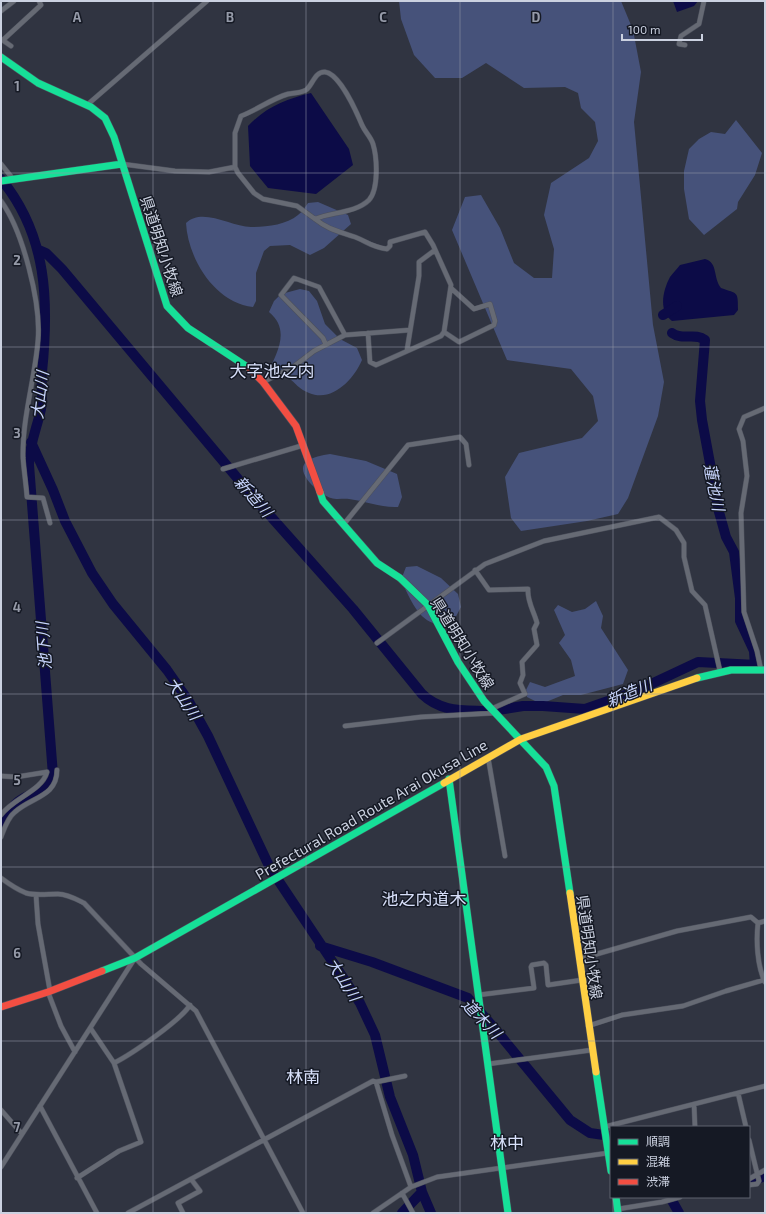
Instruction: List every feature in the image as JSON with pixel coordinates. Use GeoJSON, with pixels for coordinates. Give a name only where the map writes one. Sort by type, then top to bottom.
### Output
{"type":"FeatureCollection","features":[{"type":"Feature","properties":{"kind":"main road","name":"県道明知小牧線"},"geometry":{"type":"LineString","coordinates":[[1,57],[38,84],[87,105],[105,118],[114,137],[167,306],[188,328],[245,364],[263,382],[296,426],[323,501],[377,563],[400,578],[428,605],[458,662],[493,711],[546,767],[554,786],[580,960],[588,1026],[610,1165]]}},
{"type":"Feature","properties":{"kind":"main road"},"geometry":{"type":"LineString","coordinates":[[1,181],[122,164]]}},
{"type":"Feature","properties":{"kind":"main road","name":"Prefectural Road Route Arai Okusa Line"},"geometry":{"type":"LineString","coordinates":[[1,1006],[49,991],[135,958],[521,739],[616,704],[720,671],[763,666]]}},
{"type":"Feature","properties":{"kind":"main road"},"geometry":{"type":"LineString","coordinates":[[449,779],[508,1213]]}},
{"type":"Feature","properties":{"kind":"main road"},"geometry":{"type":"LineString","coordinates":[[616,1198],[618,1211]]}},
{"type":"Feature","properties":{"kind":"street"},"geometry":{"type":"LineString","coordinates":[[1,11],[14,1]]}},
{"type":"Feature","properties":{"kind":"street"},"geometry":{"type":"LineString","coordinates":[[11,46],[2,40],[41,5],[39,1]]}},
{"type":"Feature","properties":{"kind":"street"},"geometry":{"type":"LineString","coordinates":[[87,105],[207,1]]}},
{"type":"Feature","properties":{"kind":"street"},"geometry":{"type":"LineString","coordinates":[[685,45],[679,44],[681,36],[699,24],[704,1]]}},
{"type":"Feature","properties":{"kind":"street"},"geometry":{"type":"LineString","coordinates":[[314,219],[351,209],[366,202],[373,193],[376,183],[373,142],[363,126],[357,112],[335,78],[330,74],[322,72],[305,91],[282,96],[241,116],[235,133],[235,167],[254,193],[263,199],[294,204],[314,219],[328,229],[353,237],[373,247],[387,249],[390,246],[390,242],[425,232],[435,250],[452,289],[474,309],[490,304],[495,321],[494,325],[459,342],[444,332]]}},
{"type":"Feature","properties":{"kind":"street"},"geometry":{"type":"LineString","coordinates":[[1,164],[14,179]]}},
{"type":"Feature","properties":{"kind":"street"},"geometry":{"type":"LineString","coordinates":[[122,164],[175,171],[209,172],[235,167]]}},
{"type":"Feature","properties":{"kind":"street"},"geometry":{"type":"LineString","coordinates":[[1,201],[6,208],[20,238],[36,300],[38,339],[23,457],[27,497],[43,498],[50,523]]}},
{"type":"Feature","properties":{"kind":"street"},"geometry":{"type":"LineString","coordinates":[[407,350],[420,276],[419,262],[435,250]]}},
{"type":"Feature","properties":{"kind":"street"},"geometry":{"type":"LineString","coordinates":[[326,345],[323,338],[281,295],[294,278],[319,286],[345,335]]}},
{"type":"Feature","properties":{"kind":"street"},"geometry":{"type":"LineString","coordinates":[[368,333],[370,362],[376,365],[441,336],[444,332],[452,289]]}},
{"type":"Feature","properties":{"kind":"street"},"geometry":{"type":"LineString","coordinates":[[263,382],[293,367],[309,355],[345,335],[410,330]]}},
{"type":"Feature","properties":{"kind":"street"},"geometry":{"type":"LineString","coordinates":[[763,666],[744,612],[740,513],[747,476],[743,441],[739,429],[744,417],[765,408]]}},
{"type":"Feature","properties":{"kind":"street"},"geometry":{"type":"LineString","coordinates":[[344,524],[408,445],[460,437],[466,444],[470,466]]}},
{"type":"Feature","properties":{"kind":"street"},"geometry":{"type":"LineString","coordinates":[[223,469],[304,445]]}},
{"type":"Feature","properties":{"kind":"street"},"geometry":{"type":"LineString","coordinates":[[377,643],[485,564],[535,543],[659,517],[676,530],[684,543],[684,557],[692,591],[705,605],[720,671]]}},
{"type":"Feature","properties":{"kind":"street"},"geometry":{"type":"LineString","coordinates":[[345,726],[421,717],[493,711],[525,694],[520,684],[523,675],[522,662],[537,645],[534,629],[537,623],[535,614],[529,603],[528,589],[489,590],[475,570]]}},
{"type":"Feature","properties":{"kind":"street"},"geometry":{"type":"LineString","coordinates":[[488,757],[505,856]]}},
{"type":"Feature","properties":{"kind":"street"},"geometry":{"type":"LineString","coordinates":[[1,837],[14,812],[53,787],[56,780],[57,770]]}},
{"type":"Feature","properties":{"kind":"street"},"geometry":{"type":"LineString","coordinates":[[1,776],[16,777],[47,772],[45,778],[40,784],[7,807],[1,815]]}},
{"type":"Feature","properties":{"kind":"street"},"geometry":{"type":"LineString","coordinates":[[1,878],[13,887],[36,895],[60,894],[73,898],[84,904],[135,958],[196,1011],[303,1213]]}},
{"type":"Feature","properties":{"kind":"street"},"geometry":{"type":"LineString","coordinates":[[36,895],[38,924],[49,991],[61,1026],[75,1052]]}},
{"type":"Feature","properties":{"kind":"street"},"geometry":{"type":"LineString","coordinates":[[580,960],[697,927],[751,917],[758,923],[759,958],[764,982],[726,991],[683,1006],[622,1015],[588,1026]]}},
{"type":"Feature","properties":{"kind":"street"},"geometry":{"type":"LineString","coordinates":[[758,923],[765,921]]}},
{"type":"Feature","properties":{"kind":"street"},"geometry":{"type":"LineString","coordinates":[[1,1167],[135,958]]}},
{"type":"Feature","properties":{"kind":"street"},"geometry":{"type":"LineString","coordinates":[[478,998],[534,988],[532,965],[544,963],[546,965],[548,985],[582,980]]}},
{"type":"Feature","properties":{"kind":"street"},"geometry":{"type":"LineString","coordinates":[[114,1063],[129,1056],[175,1020],[190,1005]]}},
{"type":"Feature","properties":{"kind":"street"},"geometry":{"type":"LineString","coordinates":[[77,1178],[119,1151],[141,1142],[114,1063],[90,1028]]}},
{"type":"Feature","properties":{"kind":"street"},"geometry":{"type":"LineString","coordinates":[[488,1064],[592,1050]]}},
{"type":"Feature","properties":{"kind":"street"},"geometry":{"type":"LineString","coordinates":[[128,1213],[373,1081],[405,1076]]}},
{"type":"Feature","properties":{"kind":"street"},"geometry":{"type":"LineString","coordinates":[[378,1081],[386,1117],[411,1187]]}},
{"type":"Feature","properties":{"kind":"street"},"geometry":{"type":"LineString","coordinates":[[626,1126],[694,1104],[765,1086]]}},
{"type":"Feature","properties":{"kind":"street"},"geometry":{"type":"LineString","coordinates":[[738,1093],[746,1126]]}},
{"type":"Feature","properties":{"kind":"street"},"geometry":{"type":"LineString","coordinates":[[694,1104],[695,1126]]}},
{"type":"Feature","properties":{"kind":"street"},"geometry":{"type":"LineString","coordinates":[[40,1106],[97,1213]]}},
{"type":"Feature","properties":{"kind":"street"},"geometry":{"type":"LineString","coordinates":[[1,1110],[22,1134]]}},
{"type":"Feature","properties":{"kind":"street"},"geometry":{"type":"LineString","coordinates":[[605,1133],[610,1131]]}},
{"type":"Feature","properties":{"kind":"street"},"geometry":{"type":"LineString","coordinates":[[750,1144],[758,1178],[757,1184],[750,1185]]}},
{"type":"Feature","properties":{"kind":"street"},"geometry":{"type":"LineString","coordinates":[[374,1213],[411,1187],[441,1177],[608,1153]]}},
{"type":"Feature","properties":{"kind":"street"},"geometry":{"type":"LineString","coordinates":[[750,1179],[758,1178],[765,1170]]}},
{"type":"Feature","properties":{"kind":"street"},"geometry":{"type":"LineString","coordinates":[[183,1213],[178,1203],[200,1191],[192,1179]]}},
{"type":"Feature","properties":{"kind":"street"},"geometry":{"type":"LineString","coordinates":[[402,1193],[412,1211]]}},
{"type":"Feature","properties":{"kind":"street"},"geometry":{"type":"LineString","coordinates":[[618,1211],[674,1198]]}},
{"type":"Feature","properties":{"kind":"shaded area"},"geometry":{"type":"Polygon","coordinates":[[[399,1],[621,1],[633,30],[641,72],[634,122],[653,325],[664,382],[658,416],[628,498],[618,514],[587,521],[521,531],[511,518],[505,477],[519,453],[582,438],[598,421],[593,396],[571,369],[507,360],[452,230],[465,197],[481,195],[500,228],[514,263],[534,278],[552,278],[554,249],[544,215],[551,183],[589,158],[598,141],[595,122],[581,108],[578,93],[565,87],[524,88],[486,63],[462,78],[435,78],[414,55],[401,19],[399,1]]]}},
{"type":"Feature","properties":{"kind":"shaded area"},"geometry":{"type":"Polygon","coordinates":[[[673,1],[698,1],[694,6],[677,12],[673,1]]]}},
{"type":"Feature","properties":{"kind":"shaded area"},"geometry":{"type":"Polygon","coordinates":[[[311,93],[349,149],[353,165],[316,194],[268,188],[250,166],[248,126],[269,109],[285,101],[311,93]]]}},
{"type":"Feature","properties":{"kind":"shaded area"},"geometry":{"type":"Polygon","coordinates":[[[736,120],[762,153],[755,175],[738,202],[737,209],[704,235],[689,219],[684,189],[684,171],[689,149],[699,139],[711,132],[725,134],[736,120]]]}},
{"type":"Feature","properties":{"kind":"shaded area"},"geometry":{"type":"Polygon","coordinates":[[[318,202],[348,215],[351,224],[324,248],[310,255],[290,245],[270,246],[264,251],[256,273],[256,301],[253,307],[239,304],[216,288],[206,277],[192,251],[186,223],[193,219],[209,217],[243,226],[269,226],[288,221],[299,214],[308,203],[318,202]]]}},
{"type":"Feature","properties":{"kind":"shaded area"},"geometry":{"type":"Polygon","coordinates":[[[705,259],[712,263],[721,288],[736,294],[738,299],[738,310],[734,315],[672,321],[665,312],[663,306],[665,288],[670,277],[680,265],[705,259]]]}},
{"type":"Feature","properties":{"kind":"shaded area"},"geometry":{"type":"Polygon","coordinates":[[[300,289],[309,291],[317,301],[325,324],[340,339],[357,348],[362,360],[354,375],[348,381],[334,392],[326,395],[309,393],[302,390],[288,378],[268,378],[267,374],[278,350],[281,334],[276,319],[269,312],[274,301],[283,292],[285,293],[300,289]]]}},
{"type":"Feature","properties":{"kind":"shaded area"},"geometry":{"type":"Polygon","coordinates":[[[330,454],[366,461],[397,474],[402,497],[398,507],[349,499],[333,499],[321,493],[310,483],[303,472],[303,467],[306,462],[312,459],[330,454]]]}},
{"type":"Feature","properties":{"kind":"shaded area"},"geometry":{"type":"Polygon","coordinates":[[[417,566],[441,578],[458,594],[461,607],[453,622],[435,624],[422,616],[414,605],[401,580],[406,567],[417,566]]]}},
{"type":"Feature","properties":{"kind":"shaded area"},"geometry":{"type":"Polygon","coordinates":[[[596,601],[603,616],[601,628],[628,670],[623,684],[581,695],[563,695],[546,702],[535,701],[527,697],[526,690],[530,682],[545,687],[575,676],[571,660],[559,643],[565,635],[554,610],[558,605],[572,612],[585,609],[596,601]]]}},
{"type":"Feature","properties":{"kind":"waterway","name":"池下川"},"geometry":{"type":"LineString","coordinates":[[1,179],[17,201],[28,224],[42,271],[45,321],[42,404],[29,458],[29,465],[53,775],[47,785],[19,801],[8,813],[1,827]]}},
{"type":"Feature","properties":{"kind":"waterway","name":"新造川"},"geometry":{"type":"LineString","coordinates":[[39,250],[46,253],[62,269],[249,492],[353,609],[422,694],[429,700],[444,707],[460,710],[486,711]]}},
{"type":"Feature","properties":{"kind":"waterway","name":"蓮池川"},"geometry":{"type":"LineString","coordinates":[[663,315],[677,306]]}},
{"type":"Feature","properties":{"kind":"waterway","name":"蓮池川"},"geometry":{"type":"LineString","coordinates":[[672,333],[680,336],[697,337],[705,340],[700,401],[702,420],[719,512],[726,537],[734,552],[740,598],[740,621],[754,651],[755,666]]}},
{"type":"Feature","properties":{"kind":"waterway","name":"大山川"},"geometry":{"type":"LineString","coordinates":[[31,442],[53,490],[65,521],[92,573],[113,604],[167,670],[188,700],[208,736],[270,868],[360,1003],[375,1035],[390,1097],[413,1155],[422,1192],[431,1213]]}},
{"type":"Feature","properties":{"kind":"waterway","name":"新造川"},"geometry":{"type":"LineString","coordinates":[[498,710],[523,706],[585,709],[634,692],[698,662],[756,665]]}},
{"type":"Feature","properties":{"kind":"waterway","name":"道木川"},"geometry":{"type":"LineString","coordinates":[[320,946],[372,962],[468,998],[570,1120],[590,1133],[610,1136]]}},
{"type":"Feature","properties":{"kind":"waterway"},"geometry":{"type":"LineString","coordinates":[[750,1182],[765,1176]]}},
{"type":"Feature","properties":{"kind":"waterway"},"geometry":{"type":"LineString","coordinates":[[402,1213],[422,1192]]}},
{"type":"Feature","properties":{"kind":"waterway","name":"道木川"},"geometry":{"type":"LineString","coordinates":[[671,1198],[679,1213]]}},
{"type":"Feature","properties":{"kind":"traffic: fast"},"geometry":{"type":"LineString","coordinates":[[1,57],[38,83],[91,107],[105,118],[114,137],[167,306],[188,328],[249,368]]}},
{"type":"Feature","properties":{"kind":"traffic: fast"},"geometry":{"type":"LineString","coordinates":[[1,181],[122,164]]}},
{"type":"Feature","properties":{"kind":"traffic: fast"},"geometry":{"type":"LineString","coordinates":[[320,492],[323,501],[377,563],[400,578],[428,605],[458,662],[484,701],[546,767],[554,786],[570,893]]}},
{"type":"Feature","properties":{"kind":"traffic: fast"},"geometry":{"type":"LineString","coordinates":[[697,678],[731,670],[765,670]]}},
{"type":"Feature","properties":{"kind":"traffic: fast"},"geometry":{"type":"LineString","coordinates":[[449,779],[508,1213]]}},
{"type":"Feature","properties":{"kind":"traffic: fast"},"geometry":{"type":"LineString","coordinates":[[102,971],[135,958],[444,783]]}},
{"type":"Feature","properties":{"kind":"traffic: fast"},"geometry":{"type":"LineString","coordinates":[[596,1072],[610,1164]]}},
{"type":"Feature","properties":{"kind":"traffic: fast"},"geometry":{"type":"LineString","coordinates":[[616,1198],[618,1213]]}},
{"type":"Feature","properties":{"kind":"traffic: slow"},"geometry":{"type":"LineString","coordinates":[[444,783],[521,739],[697,678]]}},
{"type":"Feature","properties":{"kind":"traffic: slow"},"geometry":{"type":"LineString","coordinates":[[570,893],[596,1072]]}},
{"type":"Feature","properties":{"kind":"traffic: jam"},"geometry":{"type":"LineString","coordinates":[[249,368],[263,382],[296,426],[320,492]]}},
{"type":"Feature","properties":{"kind":"traffic: jam"},"geometry":{"type":"LineString","coordinates":[[1,1007],[48,992],[102,971]]}},
{"type":"Feature","properties":{"kind":"district","name":"大字池之内"},"geometry":{"type":"Point","coordinates":[272,370]}},
{"type":"Feature","properties":{"kind":"district","name":"池之内道木"},"geometry":{"type":"Point","coordinates":[424,898]}},
{"type":"Feature","properties":{"kind":"district","name":"林南"},"geometry":{"type":"Point","coordinates":[303,1076]}},
{"type":"Feature","properties":{"kind":"district","name":"林中"},"geometry":{"type":"Point","coordinates":[507,1142]}}]}
